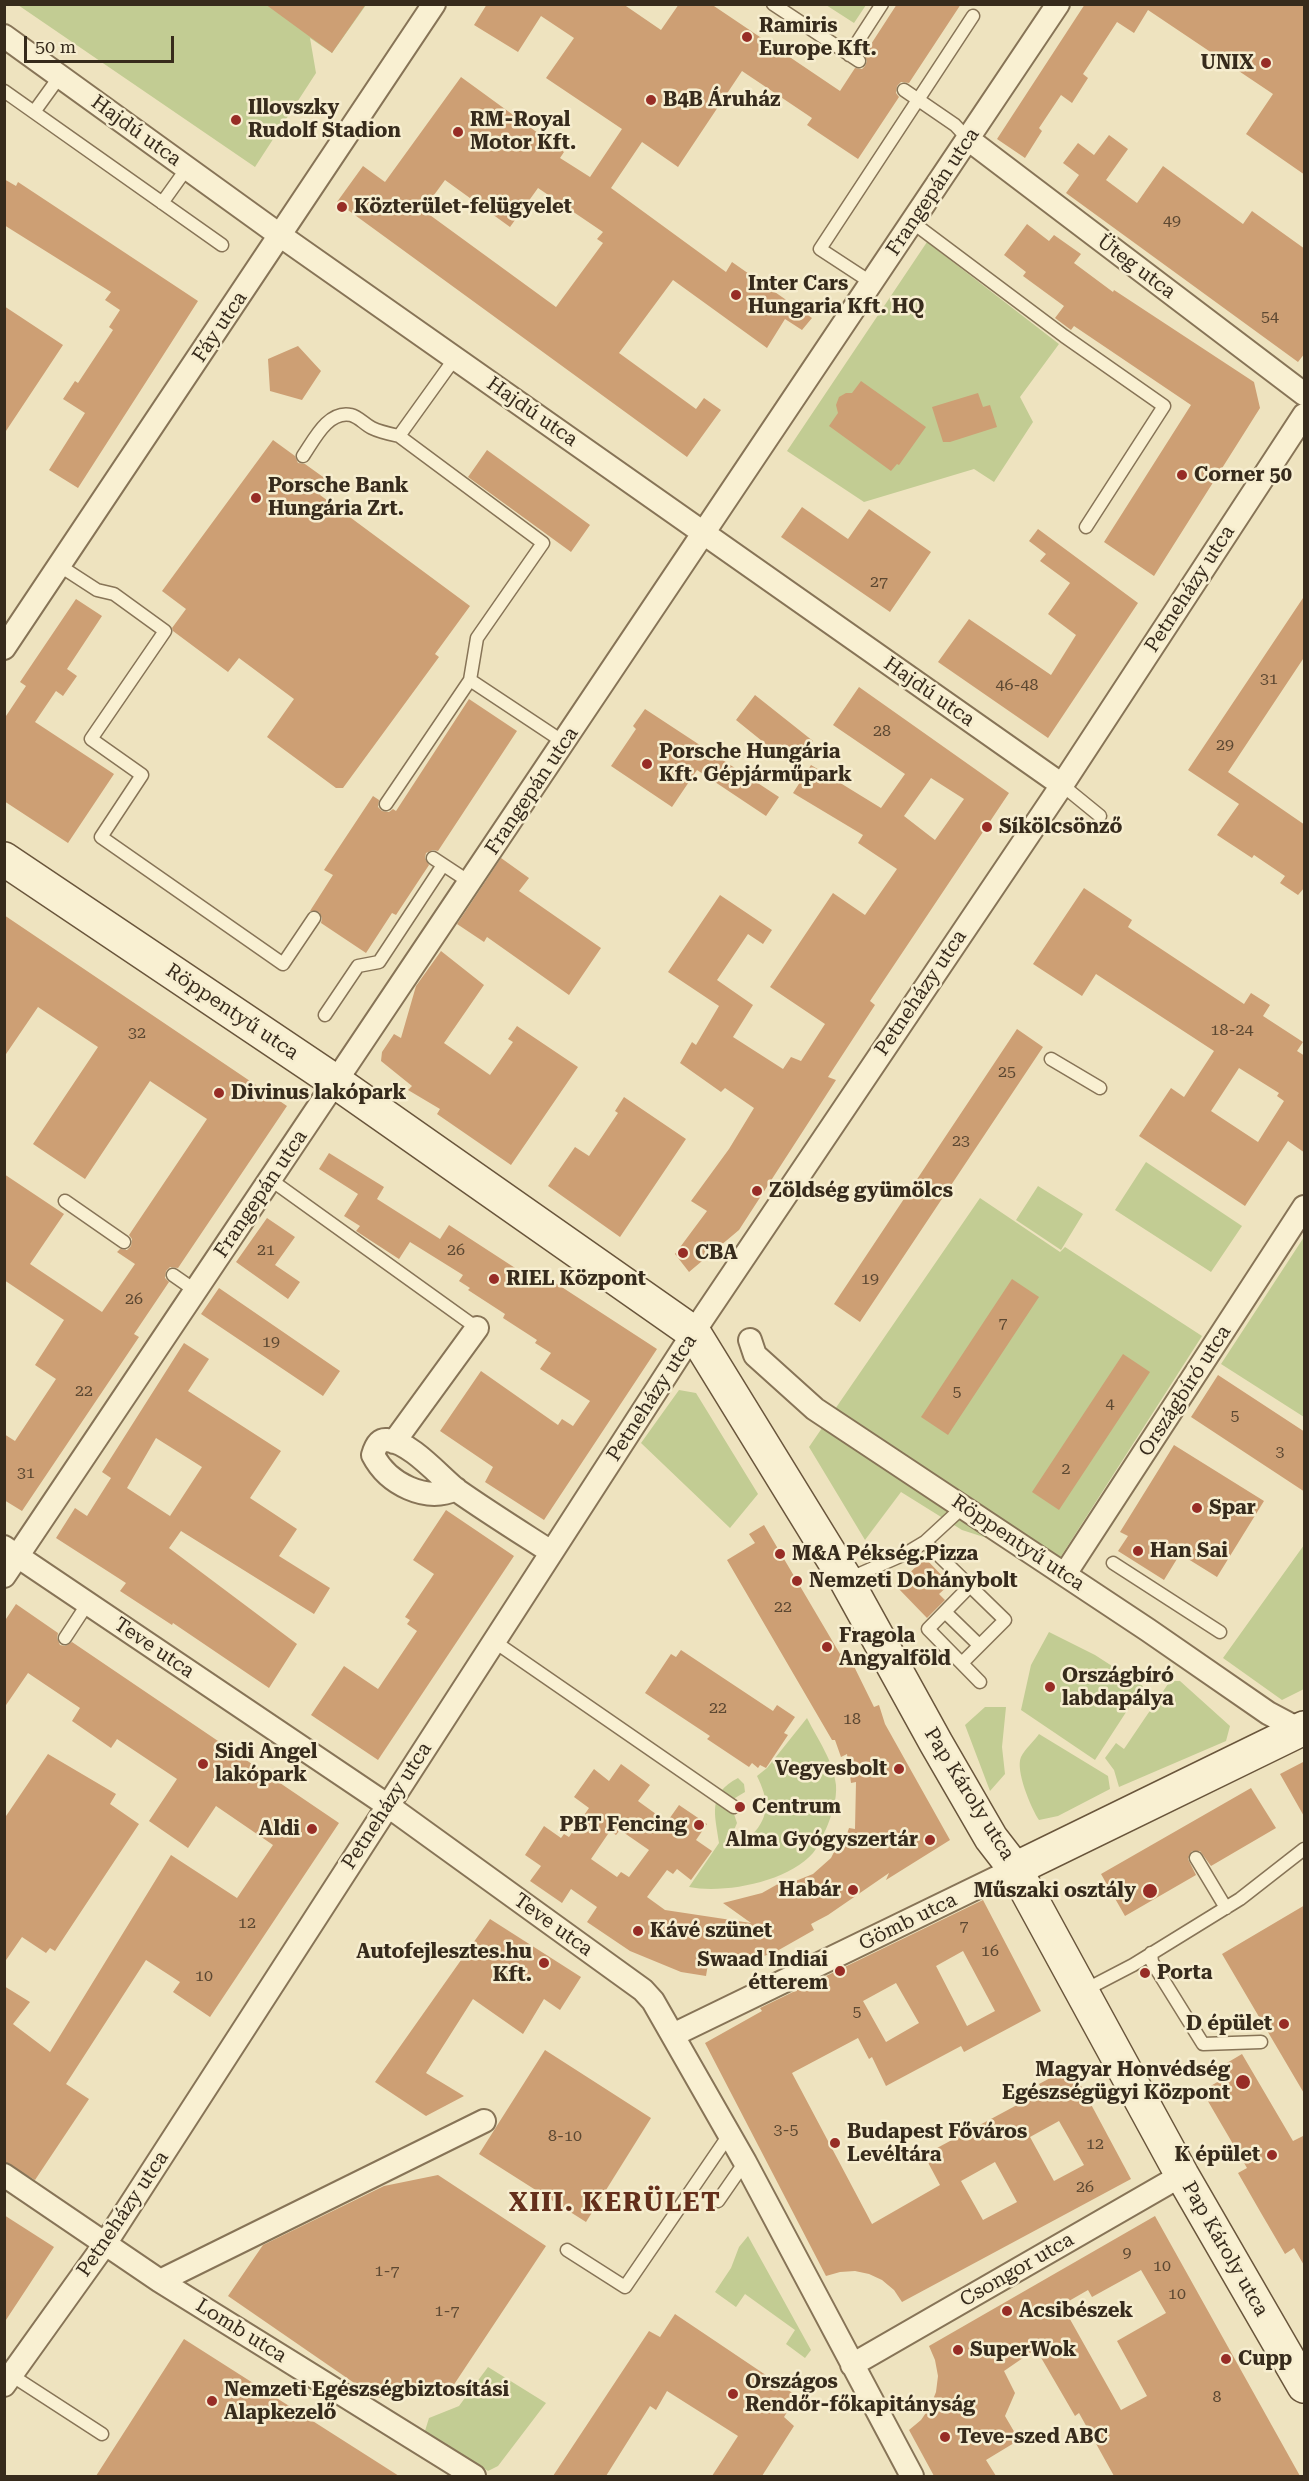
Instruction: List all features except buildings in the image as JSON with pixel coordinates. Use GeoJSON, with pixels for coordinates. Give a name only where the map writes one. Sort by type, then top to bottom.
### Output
{"type":"FeatureCollection","features":[{"type":"Feature","properties":{"kind":"street","name":"Fáy utca"},"geometry":{"type":"LineString","coordinates":[[4,648],[434,4]]}},
{"type":"Feature","properties":{"kind":"street","name":"Frangepán utca"},"geometry":{"type":"LineString","coordinates":[[4,1576],[11,1551],[196,1291],[1058,4]]}},
{"type":"Feature","properties":{"kind":"street","name":"Hajdú utca"},"geometry":{"type":"LineString","coordinates":[[4,36],[281,236],[1062,785]]}},
{"type":"Feature","properties":{"kind":"street","name":"Üteg utca"},"geometry":{"type":"LineString","coordinates":[[968,139],[1305,394]]}},
{"type":"Feature","properties":{"kind":"street","name":"Petneházy utca"},"geometry":{"type":"LineString","coordinates":[[8,2380],[105,2244],[694,1333],[1062,785],[1305,415]]}},
{"type":"Feature","properties":{"kind":"street","name":"Röppentyű utca"},"geometry":{"type":"LineString","coordinates":[[4,859],[336,1082],[694,1333]]}},
{"type":"Feature","properties":{"kind":"street","name":"Országbíró utca"},"geometry":{"type":"LineString","coordinates":[[1065,1574],[1305,1207]]}},
{"type":"Feature","properties":{"kind":"street"},"geometry":{"type":"LineString","coordinates":[[394,1442],[477,1328]]}},
{"type":"Feature","properties":{"kind":"street","name":"Pap Károly utca"},"geometry":{"type":"LineString","coordinates":[[694,1333],[846,1580],[986,1829],[1015,1869],[1182,2175],[1292,2356],[1305,2386]]}},
{"type":"Feature","properties":{"kind":"street","name":"Röppentyű utca"},"geometry":{"type":"LineString","coordinates":[[750,1340],[755,1355],[815,1409],[1065,1574],[1268,1713],[1302,1729]]}},
{"type":"Feature","properties":{"kind":"street"},"geometry":{"type":"LineString","coordinates":[[456,1489],[442,1495],[425,1494],[405,1486],[388,1476],[373,1455],[376,1445],[388,1440],[423,1459],[456,1489],[551,1552]]}},
{"type":"Feature","properties":{"kind":"street","name":"Teve utca"},"geometry":{"type":"LineString","coordinates":[[11,1551],[387,1805],[643,1990],[653,2001],[745,2162],[912,2476]]}},
{"type":"Feature","properties":{"kind":"street","name":"Gömb utca"},"geometry":{"type":"LineString","coordinates":[[673,2035],[1302,1729]]}},
{"type":"Feature","properties":{"kind":"street"},"geometry":{"type":"LineString","coordinates":[[160,2281],[484,2121]]}},
{"type":"Feature","properties":{"kind":"street","name":"Lomb utca"},"geometry":{"type":"LineString","coordinates":[[4,2175],[160,2281],[474,2476]]}},
{"type":"Feature","properties":{"kind":"street","name":"Csongor utca"},"geometry":{"type":"LineString","coordinates":[[852,2365],[1182,2175]]}},
{"type":"Feature","properties":{"kind":"lane"},"geometry":{"type":"LineString","coordinates":[[773,4],[854,58],[882,4]]}},
{"type":"Feature","properties":{"kind":"lane"},"geometry":{"type":"LineString","coordinates":[[872,283],[820,249],[973,16]]}},
{"type":"Feature","properties":{"kind":"lane"},"geometry":{"type":"LineString","coordinates":[[34,112],[60,76]]}},
{"type":"Feature","properties":{"kind":"lane"},"geometry":{"type":"LineString","coordinates":[[904,90],[955,125],[968,139]]}},
{"type":"Feature","properties":{"kind":"lane"},"geometry":{"type":"LineString","coordinates":[[4,91],[222,245]]}},
{"type":"Feature","properties":{"kind":"lane"},"geometry":{"type":"LineString","coordinates":[[162,203],[187,168]]}},
{"type":"Feature","properties":{"kind":"lane"},"geometry":{"type":"LineString","coordinates":[[912,222],[1064,336],[1164,406],[1086,527]]}},
{"type":"Feature","properties":{"kind":"lane"},"geometry":{"type":"LineString","coordinates":[[399,436],[455,358]]}},
{"type":"Feature","properties":{"kind":"lane"},"geometry":{"type":"LineString","coordinates":[[303,456],[326,423],[344,414],[354,416],[371,428],[399,436],[543,543],[477,638],[470,680],[386,804]]}},
{"type":"Feature","properties":{"kind":"lane"},"geometry":{"type":"LineString","coordinates":[[60,566],[97,590],[114,594],[165,631],[91,739],[142,775],[101,837],[283,964],[314,918]]}},
{"type":"Feature","properties":{"kind":"lane"},"geometry":{"type":"LineString","coordinates":[[470,680],[565,742]]}},
{"type":"Feature","properties":{"kind":"lane"},"geometry":{"type":"LineString","coordinates":[[1062,785],[1100,816]]}},
{"type":"Feature","properties":{"kind":"lane"},"geometry":{"type":"LineString","coordinates":[[325,1015],[358,966],[379,962],[438,862],[471,883]]}},
{"type":"Feature","properties":{"kind":"lane"},"geometry":{"type":"LineString","coordinates":[[1051,1059],[1100,1088]]}},
{"type":"Feature","properties":{"kind":"lane"},"geometry":{"type":"LineString","coordinates":[[271,1179],[477,1328]]}},
{"type":"Feature","properties":{"kind":"lane"},"geometry":{"type":"LineString","coordinates":[[65,1201],[124,1242]]}},
{"type":"Feature","properties":{"kind":"lane"},"geometry":{"type":"LineString","coordinates":[[173,1275],[196,1291]]}},
{"type":"Feature","properties":{"kind":"lane"},"geometry":{"type":"LineString","coordinates":[[846,1580],[905,1554],[925,1542],[963,1507]]}},
{"type":"Feature","properties":{"kind":"lane"},"geometry":{"type":"LineString","coordinates":[[925,1542],[1005,1620],[963,1662]]}},
{"type":"Feature","properties":{"kind":"lane"},"geometry":{"type":"LineString","coordinates":[[1113,1563],[1220,1632]]}},
{"type":"Feature","properties":{"kind":"lane"},"geometry":{"type":"LineString","coordinates":[[970,1586],[928,1629],[963,1662],[980,1682]]}},
{"type":"Feature","properties":{"kind":"lane"},"geometry":{"type":"LineString","coordinates":[[65,1638],[88,1603]]}},
{"type":"Feature","properties":{"kind":"lane"},"geometry":{"type":"LineString","coordinates":[[945,1612],[979,1645]]}},
{"type":"Feature","properties":{"kind":"lane"},"geometry":{"type":"LineString","coordinates":[[495,1642],[734,1807]]}},
{"type":"Feature","properties":{"kind":"lane"},"geometry":{"type":"LineString","coordinates":[[1082,1992],[1226,1908],[1305,1849]]}},
{"type":"Feature","properties":{"kind":"lane"},"geometry":{"type":"LineString","coordinates":[[1196,1858],[1226,1908]]}},
{"type":"Feature","properties":{"kind":"lane"},"geometry":{"type":"LineString","coordinates":[[1151,1953],[1152,1962],[1203,2044],[1261,2042]]}},
{"type":"Feature","properties":{"kind":"lane"},"geometry":{"type":"LineString","coordinates":[[567,2250],[625,2286],[729,2136]]}},
{"type":"Feature","properties":{"kind":"lane"},"geometry":{"type":"LineString","coordinates":[[718,2201],[745,2162]]}},
{"type":"Feature","properties":{"kind":"lane"},"geometry":{"type":"LineString","coordinates":[[8,2380],[102,2434]]}},
{"type":"Feature","properties":{"kind":"green space","name":"Illovszky Rudolf Stadion"},"geometry":{"type":"Polygon","coordinates":[[[18,5],[366,5],[332,53],[310,38],[316,73],[255,167],[18,5]]]}},
{"type":"Feature","properties":{"kind":"green space"},"geometry":{"type":"Polygon","coordinates":[[[826,5],[866,5],[854,23],[826,5]]]}},
{"type":"Feature","properties":{"kind":"green space"},"geometry":{"type":"Polygon","coordinates":[[[927,242],[1059,344],[1020,397],[1033,422],[994,482],[974,469],[864,502],[787,451],[927,242]]]}},
{"type":"Feature","properties":{"kind":"green space"},"geometry":{"type":"Polygon","coordinates":[[[1146,1162],[1242,1226],[1211,1272],[1115,1210],[1146,1162]]]}},
{"type":"Feature","properties":{"kind":"green space"},"geometry":{"type":"Polygon","coordinates":[[[1038,1186],[1083,1214],[1061,1250],[1016,1220],[1038,1186]]]}},
{"type":"Feature","properties":{"kind":"green space"},"geometry":{"type":"Polygon","coordinates":[[[980,1198],[1060,1252],[1065,1247],[1202,1336],[1058,1561],[962,1530],[901,1492],[865,1540],[809,1447],[980,1198]]]}},
{"type":"Feature","properties":{"kind":"green space"},"geometry":{"type":"Polygon","coordinates":[[[1304,1237],[1304,1417],[1221,1364],[1304,1237]]]}},
{"type":"Feature","properties":{"kind":"green space"},"geometry":{"type":"Polygon","coordinates":[[[679,1390],[696,1393],[758,1494],[730,1528],[641,1443],[679,1390]]]}},
{"type":"Feature","properties":{"kind":"green space"},"geometry":{"type":"Polygon","coordinates":[[[1304,1545],[1304,1689],[1282,1700],[1223,1658],[1304,1545]]]}},
{"type":"Feature","properties":{"kind":"green space"},"geometry":{"type":"Polygon","coordinates":[[[1049,1632],[1095,1655],[1143,1686],[1095,1760],[1021,1710],[1031,1665],[1049,1632]]]}},
{"type":"Feature","properties":{"kind":"green space"},"geometry":{"type":"Polygon","coordinates":[[[1170,1681],[1180,1681],[1230,1726],[1226,1741],[1119,1787],[1114,1770],[1105,1758],[1116,1743],[1124,1749],[1170,1681]]]}},
{"type":"Feature","properties":{"kind":"green space"},"geometry":{"type":"Polygon","coordinates":[[[985,1707],[1006,1707],[1002,1747],[1005,1774],[990,1791],[965,1725],[985,1707]]]}},
{"type":"Feature","properties":{"kind":"green space"},"geometry":{"type":"Polygon","coordinates":[[[807,1718],[828,1759],[836,1785],[832,1813],[815,1851],[788,1872],[755,1883],[720,1889],[689,1887],[719,1843],[715,1806],[721,1791],[738,1778],[744,1784],[745,1792],[735,1798],[729,1810],[734,1814],[737,1823],[734,1830],[738,1836],[752,1835],[762,1821],[766,1807],[764,1792],[757,1776],[767,1768],[807,1718]]]}},
{"type":"Feature","properties":{"kind":"green space"},"geometry":{"type":"Polygon","coordinates":[[[1039,1734],[1108,1776],[1110,1789],[1058,1816],[1039,1820],[1025,1789],[1020,1763],[1021,1757],[1039,1734]]]}},
{"type":"Feature","properties":{"kind":"green space"},"geometry":{"type":"Polygon","coordinates":[[[748,2236],[811,2350],[805,2358],[786,2344],[795,2330],[745,2294],[736,2307],[715,2292],[731,2268],[739,2247],[748,2236]]]}},
{"type":"Feature","properties":{"kind":"green space"},"geometry":{"type":"Polygon","coordinates":[[[488,2367],[546,2403],[498,2466],[488,2471],[425,2431],[429,2418],[459,2406],[488,2367]]]}},
{"type":"Feature","properties":{"kind":"place","name":"Ramiris Europe Kft."},"geometry":{"type":"Point","coordinates":[747,37]}},
{"type":"Feature","properties":{"kind":"place","name":"UNIX"},"geometry":{"type":"Point","coordinates":[1266,63]}},
{"type":"Feature","properties":{"kind":"place","name":"B4B Áruház"},"geometry":{"type":"Point","coordinates":[651,100]}},
{"type":"Feature","properties":{"kind":"place","name":"Illovszky Rudolf Stadion"},"geometry":{"type":"Point","coordinates":[236,120]}},
{"type":"Feature","properties":{"kind":"place","name":"RM-Royal Motor Kft."},"geometry":{"type":"Point","coordinates":[458,132]}},
{"type":"Feature","properties":{"kind":"place","name":"Közterület-felügyelet"},"geometry":{"type":"Point","coordinates":[342,207]}},
{"type":"Feature","properties":{"kind":"place","name":"Inter Cars Hungaria Kft. HQ"},"geometry":{"type":"Point","coordinates":[736,295]}},
{"type":"Feature","properties":{"kind":"place","name":"Corner 50"},"geometry":{"type":"Point","coordinates":[1182,475]}},
{"type":"Feature","properties":{"kind":"place","name":"Porsche Bank Hungária Zrt."},"geometry":{"type":"Point","coordinates":[256,498]}},
{"type":"Feature","properties":{"kind":"place","name":"Porsche Hungária Kft. Gépjárműpark"},"geometry":{"type":"Point","coordinates":[647,764]}},
{"type":"Feature","properties":{"kind":"place","name":"Síkölcsönző"},"geometry":{"type":"Point","coordinates":[987,827]}},
{"type":"Feature","properties":{"kind":"place","name":"Divinus lakópark"},"geometry":{"type":"Point","coordinates":[219,1093]}},
{"type":"Feature","properties":{"kind":"place","name":"Zöldség gyümölcs"},"geometry":{"type":"Point","coordinates":[757,1191]}},
{"type":"Feature","properties":{"kind":"place","name":"CBA"},"geometry":{"type":"Point","coordinates":[683,1253]}},
{"type":"Feature","properties":{"kind":"place","name":"RIEL Központ"},"geometry":{"type":"Point","coordinates":[494,1279]}},
{"type":"Feature","properties":{"kind":"place","name":"Spar"},"geometry":{"type":"Point","coordinates":[1197,1508]}},
{"type":"Feature","properties":{"kind":"place","name":"Han Sai"},"geometry":{"type":"Point","coordinates":[1138,1551]}},
{"type":"Feature","properties":{"kind":"place","name":"M&A Pékség.Pizza"},"geometry":{"type":"Point","coordinates":[780,1554]}},
{"type":"Feature","properties":{"kind":"place","name":"Nemzeti Dohánybolt"},"geometry":{"type":"Point","coordinates":[797,1581]}},
{"type":"Feature","properties":{"kind":"place","name":"Fragola Angyalföld"},"geometry":{"type":"Point","coordinates":[827,1647]}},
{"type":"Feature","properties":{"kind":"place","name":"Országbíró labdapálya"},"geometry":{"type":"Point","coordinates":[1050,1687]}},
{"type":"Feature","properties":{"kind":"place","name":"Sidi Angel lakópark"},"geometry":{"type":"Point","coordinates":[203,1764]}},
{"type":"Feature","properties":{"kind":"place","name":"Vegyesbolt"},"geometry":{"type":"Point","coordinates":[899,1769]}},
{"type":"Feature","properties":{"kind":"place","name":"Centrum"},"geometry":{"type":"Point","coordinates":[740,1807]}},
{"type":"Feature","properties":{"kind":"place","name":"PBT Fencing"},"geometry":{"type":"Point","coordinates":[699,1825]}},
{"type":"Feature","properties":{"kind":"place","name":"Aldi"},"geometry":{"type":"Point","coordinates":[312,1829]}},
{"type":"Feature","properties":{"kind":"place","name":"Alma Gyógyszertár"},"geometry":{"type":"Point","coordinates":[930,1840]}},
{"type":"Feature","properties":{"kind":"place","name":"Habár"},"geometry":{"type":"Point","coordinates":[853,1890]}},
{"type":"Feature","properties":{"kind":"place","name":"Műszaki osztály"},"geometry":{"type":"Point","coordinates":[1150,1891]}},
{"type":"Feature","properties":{"kind":"place","name":"Kávé szünet"},"geometry":{"type":"Point","coordinates":[638,1931]}},
{"type":"Feature","properties":{"kind":"place","name":"Autofejlesztes.hu Kft."},"geometry":{"type":"Point","coordinates":[544,1963]}},
{"type":"Feature","properties":{"kind":"place","name":"Swaad Indiai étterem"},"geometry":{"type":"Point","coordinates":[840,1971]}},
{"type":"Feature","properties":{"kind":"place","name":"Porta"},"geometry":{"type":"Point","coordinates":[1145,1973]}},
{"type":"Feature","properties":{"kind":"place","name":"D épület"},"geometry":{"type":"Point","coordinates":[1284,2024]}},
{"type":"Feature","properties":{"kind":"place","name":"Magyar Honvédség Egészségügyi Központ"},"geometry":{"type":"Point","coordinates":[1243,2082]}},
{"type":"Feature","properties":{"kind":"place","name":"Budapest Főváros Levéltára"},"geometry":{"type":"Point","coordinates":[835,2143]}},
{"type":"Feature","properties":{"kind":"place","name":"K épület"},"geometry":{"type":"Point","coordinates":[1272,2155]}},
{"type":"Feature","properties":{"kind":"place","name":"Acsibészek"},"geometry":{"type":"Point","coordinates":[1007,2311]}},
{"type":"Feature","properties":{"kind":"place","name":"SuperWok"},"geometry":{"type":"Point","coordinates":[958,2350]}},
{"type":"Feature","properties":{"kind":"place","name":"Cupp"},"geometry":{"type":"Point","coordinates":[1226,2359]}},
{"type":"Feature","properties":{"kind":"place","name":"Országos Rendőr-főkapitányság"},"geometry":{"type":"Point","coordinates":[733,2394]}},
{"type":"Feature","properties":{"kind":"place","name":"Nemzeti Egészségbiztosítási Alapkezelő"},"geometry":{"type":"Point","coordinates":[212,2401]}},
{"type":"Feature","properties":{"kind":"place","name":"Teve-szed ABC"},"geometry":{"type":"Point","coordinates":[945,2437]}},
{"type":"Feature","properties":{"kind":"district","name":"XIII. KERÜLET"},"geometry":{"type":"Point","coordinates":[615,2203]}}]}
